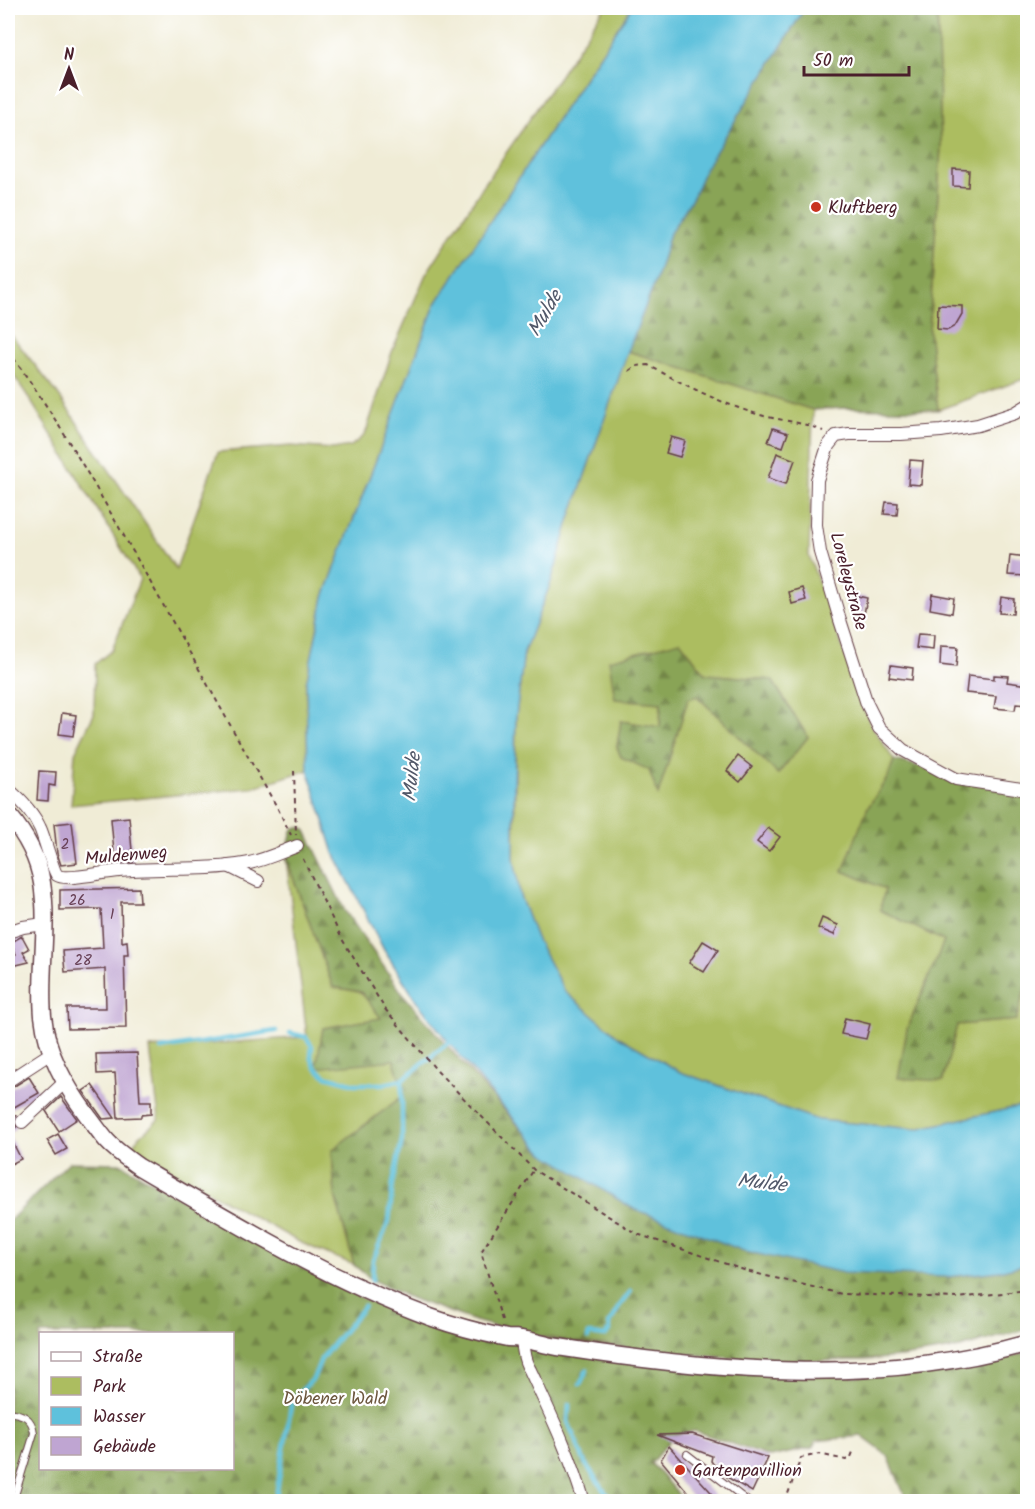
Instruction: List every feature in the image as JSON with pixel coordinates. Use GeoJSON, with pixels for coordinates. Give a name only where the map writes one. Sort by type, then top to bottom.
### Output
{"type":"FeatureCollection","features":[{"type":"Feature","properties":{"kind":"main road"},"geometry":{"type":"LineString","coordinates":[[8,814],[25,839],[42,881],[43,1017],[51,1053],[64,1082],[106,1140],[121,1154],[180,1191],[331,1275],[433,1318],[486,1333],[554,1347],[659,1360],[751,1368],[810,1370],[890,1368],[956,1360],[1028,1343]]}},
{"type":"Feature","properties":{"kind":"street"},"geometry":{"type":"LineString","coordinates":[[836,436],[950,430],[978,425],[1028,405]]}},
{"type":"Feature","properties":{"kind":"street","name":"Loreleystraße"},"geometry":{"type":"LineString","coordinates":[[836,436],[828,446],[818,480],[816,525],[820,552],[840,620],[867,704],[879,728],[903,750],[956,779],[1028,790]]}},
{"type":"Feature","properties":{"kind":"street","name":"Muldenweg"},"geometry":{"type":"LineString","coordinates":[[8,789],[35,818],[54,871],[59,877],[70,878],[126,870],[245,864],[265,859],[297,846]]}},
{"type":"Feature","properties":{"kind":"street"},"geometry":{"type":"LineString","coordinates":[[228,866],[258,881]]}},
{"type":"Feature","properties":{"kind":"street"},"geometry":{"type":"LineString","coordinates":[[8,932],[44,924]]}},
{"type":"Feature","properties":{"kind":"street"},"geometry":{"type":"LineString","coordinates":[[8,1081],[51,1053]]}},
{"type":"Feature","properties":{"kind":"street"},"geometry":{"type":"LineString","coordinates":[[22,1122],[64,1082]]}},
{"type":"Feature","properties":{"kind":"street"},"geometry":{"type":"LineString","coordinates":[[521,1339],[524,1362],[530,1370],[560,1435],[584,1502]]}},
{"type":"Feature","properties":{"kind":"lane"},"geometry":{"type":"LineString","coordinates":[[8,1412],[30,1419],[34,1434],[13,1502]]}},
{"type":"Feature","properties":{"kind":"lane"},"geometry":{"type":"LineString","coordinates":[[687,1454],[749,1502]]}},
{"type":"Feature","properties":{"kind":"path"},"geometry":{"type":"LineString","coordinates":[[8,351],[62,429],[177,629],[277,807],[342,939],[384,1010],[434,1067],[534,1170],[637,1234],[750,1272],[842,1294],[957,1298],[1028,1290]]}},
{"type":"Feature","properties":{"kind":"path"},"geometry":{"type":"LineString","coordinates":[[629,372],[636,366],[648,365],[722,402],[764,416],[807,424],[836,436]]}},
{"type":"Feature","properties":{"kind":"path"},"geometry":{"type":"LineString","coordinates":[[294,771],[297,846]]}},
{"type":"Feature","properties":{"kind":"path"},"geometry":{"type":"LineString","coordinates":[[502,1320],[481,1252],[534,1170]]}},
{"type":"Feature","properties":{"kind":"path"},"geometry":{"type":"LineString","coordinates":[[785,1502],[801,1458],[819,1454],[846,1460],[853,1452]]}},
{"type":"Feature","properties":{"kind":"green space"},"geometry":{"type":"Polygon","coordinates":[[[604,8],[631,8],[435,305],[324,597],[306,684],[308,770],[250,788],[71,805],[75,753],[94,714],[95,664],[112,650],[140,579],[8,367],[8,331],[57,393],[176,569],[218,452],[291,446],[333,449],[351,446],[365,435],[392,352],[426,274],[604,8]]]}},
{"type":"Feature","properties":{"kind":"green space"},"geometry":{"type":"Polygon","coordinates":[[[805,8],[937,8],[941,146],[929,331],[938,410],[843,408],[813,410],[628,351],[656,279],[670,233],[693,197],[706,167],[805,8]]]}},
{"type":"Feature","properties":{"kind":"green space"},"geometry":{"type":"Polygon","coordinates":[[[937,8],[1027,8],[1027,378],[938,410],[929,331],[941,146],[937,8]]]}},
{"type":"Feature","properties":{"kind":"green space"},"geometry":{"type":"Polygon","coordinates":[[[628,351],[813,410],[809,556],[871,725],[894,760],[888,777],[867,809],[885,889],[881,910],[945,941],[907,1029],[1016,1020],[1027,982],[1027,1105],[916,1129],[818,1120],[680,1072],[619,1037],[565,992],[536,938],[520,896],[514,858],[516,716],[524,652],[551,582],[570,518],[628,351]],[[706,674],[661,702],[660,727],[621,721],[617,747],[621,757],[649,769],[658,794],[688,699],[697,696],[778,774],[808,737],[772,680],[706,674]]]}},
{"type":"Feature","properties":{"kind":"green space"},"geometry":{"type":"Polygon","coordinates":[[[680,641],[706,674],[772,680],[808,737],[778,774],[697,696],[688,699],[658,795],[649,770],[621,757],[617,747],[621,721],[660,727],[661,703],[615,699],[609,660],[680,641]]]}},
{"type":"Feature","properties":{"kind":"green space"},"geometry":{"type":"Polygon","coordinates":[[[894,760],[1027,794],[1027,982],[1016,1020],[957,1025],[943,1081],[898,1078],[907,1029],[944,941],[880,910],[885,889],[843,871],[867,809],[888,777],[894,760]]]}},
{"type":"Feature","properties":{"kind":"green space"},"geometry":{"type":"Polygon","coordinates":[[[298,827],[306,831],[345,911],[402,993],[543,1153],[947,1277],[999,1271],[1027,1264],[1027,1329],[960,1348],[901,1357],[864,1360],[759,1360],[569,1341],[520,1333],[475,1321],[410,1298],[371,1279],[354,1265],[335,1195],[332,1150],[404,1095],[394,1060],[316,1068],[323,1028],[381,1018],[361,992],[333,987],[286,858],[291,834],[293,829],[298,827]]]}},
{"type":"Feature","properties":{"kind":"green space"},"geometry":{"type":"Polygon","coordinates":[[[286,858],[333,987],[361,992],[382,1018],[404,1095],[332,1150],[335,1195],[354,1265],[299,1242],[130,1148],[159,1119],[150,1048],[307,1037],[286,858]]]}},
{"type":"Feature","properties":{"kind":"green space","name":"Döbener Wald"},"geometry":{"type":"Polygon","coordinates":[[[69,1162],[120,1163],[272,1252],[327,1281],[362,1298],[431,1325],[850,1377],[940,1370],[984,1363],[1027,1352],[1027,1501],[907,1501],[888,1456],[861,1436],[816,1441],[812,1448],[770,1457],[695,1431],[675,1434],[651,1463],[684,1501],[8,1502],[8,1222],[69,1162]]]}},
{"type":"Feature","properties":{"kind":"water","name":"Mulde"},"geometry":{"type":"Polygon","coordinates":[[[631,8],[805,8],[706,167],[693,197],[670,233],[656,279],[628,351],[570,518],[551,582],[524,652],[516,716],[514,792],[514,858],[520,896],[536,938],[565,992],[619,1037],[680,1072],[818,1120],[916,1129],[1027,1105],[1027,1264],[999,1271],[947,1277],[844,1273],[744,1251],[632,1208],[543,1153],[449,1043],[418,1003],[384,950],[334,853],[308,770],[306,684],[324,597],[435,305],[631,8]]]}},
{"type":"Feature","properties":{"kind":"building"},"geometry":{"type":"Polygon","coordinates":[[[953,169],[969,170],[968,187],[953,186],[953,169]]]}},
{"type":"Feature","properties":{"kind":"building"},"geometry":{"type":"Polygon","coordinates":[[[938,305],[962,306],[962,314],[955,326],[948,330],[937,329],[938,305]]]}},
{"type":"Feature","properties":{"kind":"building"},"geometry":{"type":"Polygon","coordinates":[[[773,428],[788,433],[783,447],[768,442],[773,428]]]}},
{"type":"Feature","properties":{"kind":"building"},"geometry":{"type":"Polygon","coordinates":[[[671,437],[685,441],[680,457],[666,453],[671,437]]]}},
{"type":"Feature","properties":{"kind":"building"},"geometry":{"type":"Polygon","coordinates":[[[777,453],[795,460],[786,484],[768,478],[777,453]]]}},
{"type":"Feature","properties":{"kind":"building"},"geometry":{"type":"Polygon","coordinates":[[[910,460],[923,461],[921,485],[908,484],[910,460]]]}},
{"type":"Feature","properties":{"kind":"building"},"geometry":{"type":"Polygon","coordinates":[[[886,502],[898,503],[897,515],[884,514],[886,502]]]}},
{"type":"Feature","properties":{"kind":"building"},"geometry":{"type":"Polygon","coordinates":[[[1010,555],[1028,557],[1026,576],[1008,575],[1010,555]]]}},
{"type":"Feature","properties":{"kind":"building"},"geometry":{"type":"Polygon","coordinates":[[[802,588],[806,600],[792,604],[789,592],[802,588]]]}},
{"type":"Feature","properties":{"kind":"building"},"geometry":{"type":"Polygon","coordinates":[[[932,594],[954,598],[952,613],[930,609],[932,594]]]}},
{"type":"Feature","properties":{"kind":"building"},"geometry":{"type":"Polygon","coordinates":[[[853,595],[867,598],[864,614],[850,611],[853,595]]]}},
{"type":"Feature","properties":{"kind":"building"},"geometry":{"type":"Polygon","coordinates":[[[1001,597],[1014,599],[1013,614],[999,613],[1001,597]]]}},
{"type":"Feature","properties":{"kind":"building"},"geometry":{"type":"Polygon","coordinates":[[[918,634],[934,635],[933,650],[916,648],[918,634]]]}},
{"type":"Feature","properties":{"kind":"building"},"geometry":{"type":"Polygon","coordinates":[[[941,646],[958,647],[956,667],[940,665],[941,646]]]}},
{"type":"Feature","properties":{"kind":"building"},"geometry":{"type":"Polygon","coordinates":[[[891,665],[913,668],[912,680],[889,677],[891,665]]]}},
{"type":"Feature","properties":{"kind":"building"},"geometry":{"type":"Polygon","coordinates":[[[994,675],[1008,676],[1007,682],[1028,685],[1028,705],[1016,704],[1015,710],[994,708],[996,696],[966,693],[968,676],[994,679],[994,675]]]}},
{"type":"Feature","properties":{"kind":"building"},"geometry":{"type":"Polygon","coordinates":[[[62,713],[76,715],[73,736],[59,734],[62,713]]]}},
{"type":"Feature","properties":{"kind":"building"},"geometry":{"type":"Polygon","coordinates":[[[738,756],[752,767],[740,782],[727,771],[738,756]]]}},
{"type":"Feature","properties":{"kind":"building"},"geometry":{"type":"Polygon","coordinates":[[[39,771],[56,772],[55,786],[49,785],[48,801],[37,800],[39,771]]]}},
{"type":"Feature","properties":{"kind":"building"},"geometry":{"type":"Polygon","coordinates":[[[129,817],[133,862],[115,863],[111,819],[129,817]]]}},
{"type":"Feature","properties":{"kind":"building"},"geometry":{"type":"Polygon","coordinates":[[[72,822],[77,863],[61,865],[57,853],[54,824],[72,822]]]}},
{"type":"Feature","properties":{"kind":"building"},"geometry":{"type":"Polygon","coordinates":[[[768,828],[780,837],[769,851],[757,842],[768,828]]]}},
{"type":"Feature","properties":{"kind":"building"},"geometry":{"type":"Polygon","coordinates":[[[139,888],[140,902],[121,902],[122,942],[127,941],[128,955],[124,955],[126,1028],[68,1029],[67,1008],[106,1008],[105,969],[65,972],[63,951],[103,948],[101,909],[60,910],[60,890],[139,888]]]}},
{"type":"Feature","properties":{"kind":"building"},"geometry":{"type":"Polygon","coordinates":[[[822,918],[838,925],[834,935],[818,928],[822,918]]]}},
{"type":"Feature","properties":{"kind":"building"},"geometry":{"type":"Polygon","coordinates":[[[22,936],[29,949],[23,952],[29,962],[8,967],[8,959],[16,954],[10,943],[22,936]]]}},
{"type":"Feature","properties":{"kind":"building"},"geometry":{"type":"Polygon","coordinates":[[[703,941],[718,950],[704,972],[689,963],[703,941]]]}},
{"type":"Feature","properties":{"kind":"building"},"geometry":{"type":"Polygon","coordinates":[[[845,1018],[870,1024],[866,1039],[841,1034],[845,1018]]]}},
{"type":"Feature","properties":{"kind":"building"},"geometry":{"type":"Polygon","coordinates":[[[137,1053],[140,1101],[151,1101],[151,1114],[118,1118],[115,1073],[97,1074],[96,1054],[137,1053]]]}},
{"type":"Feature","properties":{"kind":"building"},"geometry":{"type":"Polygon","coordinates":[[[29,1077],[39,1093],[9,1110],[16,1116],[14,1120],[16,1127],[9,1135],[21,1159],[11,1164],[8,1157],[8,1090],[29,1077]]]}},
{"type":"Feature","properties":{"kind":"building"},"geometry":{"type":"Polygon","coordinates":[[[92,1085],[115,1118],[103,1119],[83,1091],[92,1085]]]}},
{"type":"Feature","properties":{"kind":"building"},"geometry":{"type":"Polygon","coordinates":[[[61,1097],[77,1119],[59,1131],[46,1111],[61,1097]]]}},
{"type":"Feature","properties":{"kind":"building"},"geometry":{"type":"Polygon","coordinates":[[[58,1134],[67,1149],[56,1155],[47,1140],[58,1134]]]}},
{"type":"Feature","properties":{"kind":"building"},"geometry":{"type":"Polygon","coordinates":[[[692,1434],[768,1458],[752,1492],[727,1477],[735,1468],[714,1465],[711,1461],[712,1456],[657,1435],[692,1434]]]}},
{"type":"Feature","properties":{"kind":"building"},"geometry":{"type":"Polygon","coordinates":[[[669,1446],[720,1502],[696,1502],[661,1460],[669,1446]]]}},
{"type":"Feature","properties":{"kind":"waterway"},"geometry":{"type":"LineString","coordinates":[[161,1049],[276,1031]]}},
{"type":"Feature","properties":{"kind":"waterway"},"geometry":{"type":"LineString","coordinates":[[290,1033],[306,1037],[312,1046],[311,1057],[316,1068],[326,1076],[355,1084],[384,1084],[402,1080]]}},
{"type":"Feature","properties":{"kind":"waterway"},"geometry":{"type":"LineString","coordinates":[[372,1281],[373,1260],[389,1221],[393,1183],[402,1140],[402,1080],[453,1039]]}},
{"type":"Feature","properties":{"kind":"waterway"},"geometry":{"type":"LineString","coordinates":[[588,1338],[589,1334],[605,1336],[610,1330],[609,1323],[631,1291]]}},
{"type":"Feature","properties":{"kind":"waterway"},"geometry":{"type":"LineString","coordinates":[[275,1502],[292,1400],[313,1379],[321,1359],[364,1306]]}},
{"type":"Feature","properties":{"kind":"waterway"},"geometry":{"type":"LineString","coordinates":[[580,1384],[587,1370]]}},
{"type":"Feature","properties":{"kind":"waterway"},"geometry":{"type":"LineString","coordinates":[[569,1404],[568,1422],[585,1463],[605,1492],[615,1502]]}},
{"type":"Feature","properties":{"kind":"place","name":"Kluftberg"},"geometry":{"type":"Point","coordinates":[816,207]}},
{"type":"Feature","properties":{"kind":"place","name":"Gartenpavillion"},"geometry":{"type":"Point","coordinates":[680,1470]}}]}
